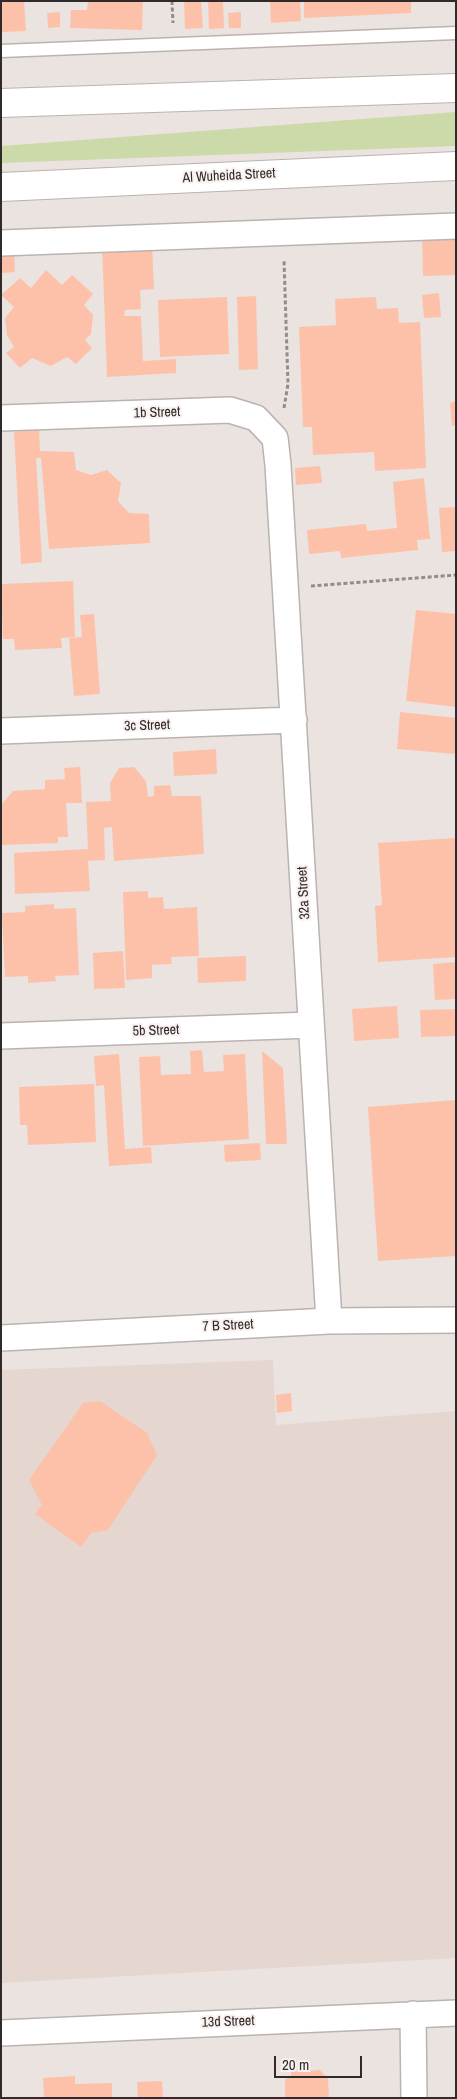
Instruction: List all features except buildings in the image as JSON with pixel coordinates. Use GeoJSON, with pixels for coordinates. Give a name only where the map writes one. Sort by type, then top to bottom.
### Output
{"type":"FeatureCollection","features":[{"type":"Feature","properties":{"kind":"main road"},"geometry":{"type":"LineString","coordinates":[[1,103],[456,88]]}},
{"type":"Feature","properties":{"kind":"main road","name":"Al Wuheida Street"},"geometry":{"type":"LineString","coordinates":[[1,187],[456,166]]}},
{"type":"Feature","properties":{"kind":"street"},"geometry":{"type":"LineString","coordinates":[[1,243],[456,226]]}},
{"type":"Feature","properties":{"kind":"street","name":"1b Street"},"geometry":{"type":"LineString","coordinates":[[1,418],[230,410],[256,418],[275,438]]}},
{"type":"Feature","properties":{"kind":"street","name":"32a Street"},"geometry":{"type":"LineString","coordinates":[[275,438],[286,588],[329,1321]]}},
{"type":"Feature","properties":{"kind":"street","name":"3c Street"},"geometry":{"type":"LineString","coordinates":[[1,731],[294,720]]}},
{"type":"Feature","properties":{"kind":"street","name":"5b Street"},"geometry":{"type":"LineString","coordinates":[[1,1036],[311,1025]]}},
{"type":"Feature","properties":{"kind":"street","name":"7 B Street"},"geometry":{"type":"LineString","coordinates":[[1,1338],[329,1321],[456,1320]]}},
{"type":"Feature","properties":{"kind":"street","name":"13d Street"},"geometry":{"type":"LineString","coordinates":[[1,2033],[456,2013]]}},
{"type":"Feature","properties":{"kind":"street"},"geometry":{"type":"LineString","coordinates":[[413,2014],[414,2098]]}},
{"type":"Feature","properties":{"kind":"lane"},"geometry":{"type":"LineString","coordinates":[[1,51],[456,33]]}},
{"type":"Feature","properties":{"kind":"path"},"geometry":{"type":"LineString","coordinates":[[275,438],[284,411],[288,384],[283,232]]}},
{"type":"Feature","properties":{"kind":"path"},"geometry":{"type":"LineString","coordinates":[[286,588],[456,575]]}},
{"type":"Feature","properties":{"kind":"shaded area"},"geometry":{"type":"Polygon","coordinates":[[[273,1360],[276,1425],[456,1411],[456,1958],[1,1983],[1,1370],[273,1360]]]}},
{"type":"Feature","properties":{"kind":"green space"},"geometry":{"type":"Polygon","coordinates":[[[456,112],[456,146],[1,163],[1,146],[456,112]]]}}]}
